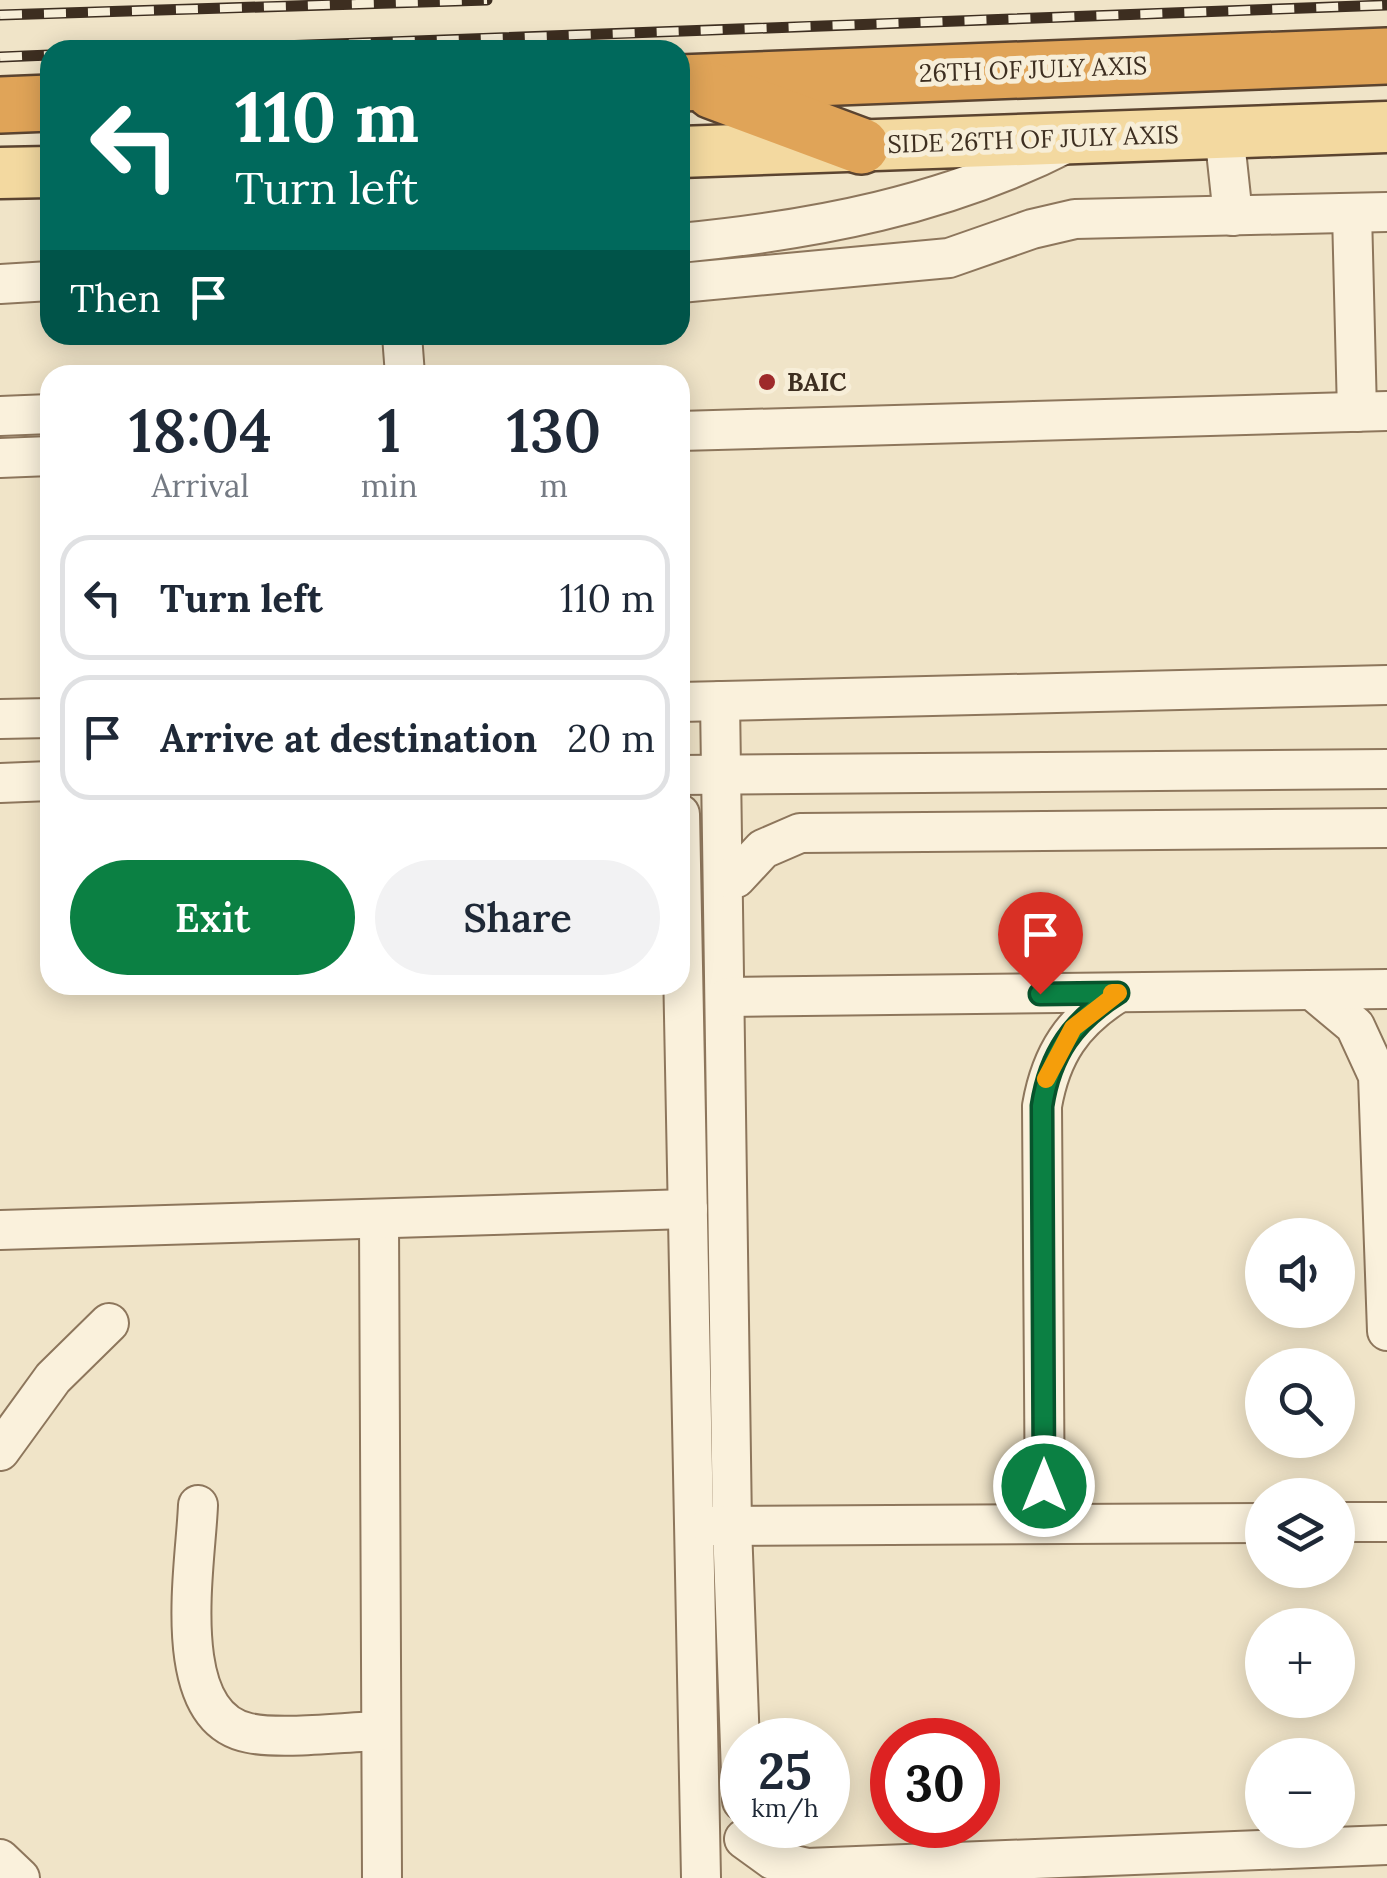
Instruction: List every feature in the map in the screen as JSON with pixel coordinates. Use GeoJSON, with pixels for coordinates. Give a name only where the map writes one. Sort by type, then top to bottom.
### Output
{"type":"FeatureCollection","features":[{"type":"Feature","properties":{"kind":"highway","name":"26TH OF JULY AXIS"},"geometry":{"type":"LineString","coordinates":[[690,83],[1387,56]]}},
{"type":"Feature","properties":{"kind":"highway"},"geometry":{"type":"LineString","coordinates":[[690,84],[861,146]]}},
{"type":"Feature","properties":{"kind":"highway"},"geometry":{"type":"LineString","coordinates":[[0,105],[40,103]]}},
{"type":"Feature","properties":{"kind":"main road","name":"SIDE 26TH OF JULY AXIS"},"geometry":{"type":"LineString","coordinates":[[690,152],[1387,127]]}},
{"type":"Feature","properties":{"kind":"main road"},"geometry":{"type":"LineString","coordinates":[[0,174],[40,172]]}},
{"type":"Feature","properties":{"kind":"street"},"geometry":{"type":"LineString","coordinates":[[1224,132],[1233,216]]}},
{"type":"Feature","properties":{"kind":"street"},"geometry":{"type":"LineString","coordinates":[[690,241],[803,227],[902,207],[993,177],[1080,136]]}},
{"type":"Feature","properties":{"kind":"street"},"geometry":{"type":"LineString","coordinates":[[690,282],[949,258],[1032,229],[1075,220],[1369,212],[1372,412],[690,431]]}},
{"type":"Feature","properties":{"kind":"street"},"geometry":{"type":"LineString","coordinates":[[0,284],[40,282]]}},
{"type":"Feature","properties":{"kind":"street"},"geometry":{"type":"LineString","coordinates":[[0,416],[40,414]]}},
{"type":"Feature","properties":{"kind":"street"},"geometry":{"type":"LineString","coordinates":[[0,458],[40,456]]}},
{"type":"Feature","properties":{"kind":"street"},"geometry":{"type":"LineString","coordinates":[[690,702],[1387,684]]}},
{"type":"Feature","properties":{"kind":"street"},"geometry":{"type":"LineString","coordinates":[[720,701],[728,998],[732,1526],[739,1718]]}},
{"type":"Feature","properties":{"kind":"street"},"geometry":{"type":"LineString","coordinates":[[0,719],[40,718]]}},
{"type":"Feature","properties":{"kind":"street"},"geometry":{"type":"LineString","coordinates":[[690,775],[1387,769]]}},
{"type":"Feature","properties":{"kind":"street"},"geometry":{"type":"LineString","coordinates":[[0,784],[40,782]]}},
{"type":"Feature","properties":{"kind":"street"},"geometry":{"type":"LineString","coordinates":[[726,878],[736,878],[763,849],[800,834],[1387,828]]}},
{"type":"Feature","properties":{"kind":"street"},"geometry":{"type":"LineString","coordinates":[[728,998],[1387,989]]}},
{"type":"Feature","properties":{"kind":"street"},"geometry":{"type":"LineString","coordinates":[[1312,990],[1354,1026],[1378,1076],[1387,1331]]}},
{"type":"Feature","properties":{"kind":"street"},"geometry":{"type":"LineString","coordinates":[[1044,1524],[1042,1106],[1046,1078],[1073,1028],[1118,993]]}},
{"type":"Feature","properties":{"kind":"street"},"geometry":{"type":"LineString","coordinates":[[684,995],[701,1863],[722,1861],[744,1848],[807,1868],[1387,1845]]}},
{"type":"Feature","properties":{"kind":"street"},"geometry":{"type":"LineString","coordinates":[[0,1230],[688,1209]]}},
{"type":"Feature","properties":{"kind":"street"},"geometry":{"type":"LineString","coordinates":[[379,1220],[382,1878]]}},
{"type":"Feature","properties":{"kind":"street"},"geometry":{"type":"LineString","coordinates":[[0,1451],[14,1409],[109,1323]]}},
{"type":"Feature","properties":{"kind":"street"},"geometry":{"type":"LineString","coordinates":[[198,1505],[192,1668],[211,1706],[247,1733],[380,1732]]}},
{"type":"Feature","properties":{"kind":"street"},"geometry":{"type":"LineString","coordinates":[[1355,1522],[1387,1522]]}},
{"type":"Feature","properties":{"kind":"street"},"geometry":{"type":"LineString","coordinates":[[694,1526],[1245,1523]]}},
{"type":"Feature","properties":{"kind":"street"},"geometry":{"type":"LineString","coordinates":[[695,1566],[734,1565]]}},
{"type":"Feature","properties":{"kind":"street"},"geometry":{"type":"LineString","coordinates":[[0,1859],[20,1878]]}},
{"type":"Feature","properties":{"kind":"railway"},"geometry":{"type":"LineString","coordinates":[[0,15],[487,0]]}},
{"type":"Feature","properties":{"kind":"railway"},"geometry":{"type":"LineString","coordinates":[[443,40],[1387,5]]}},
{"type":"Feature","properties":{"kind":"railway"},"geometry":{"type":"LineString","coordinates":[[0,57],[40,55]]}},
{"type":"Feature","properties":{"kind":"slow traffic"},"geometry":{"type":"LineString","coordinates":[[1046,1079],[1073,1028],[1093,1008],[1118,993],[1112,993]]}},
{"type":"Feature","properties":{"kind":"place","name":"BAIC"},"geometry":{"type":"Point","coordinates":[767,382]}},
{"type":"Feature","properties":{"kind":"route"},"geometry":{"type":"LineString","coordinates":[[1040,994],[1118,993],[1093,1008],[1073,1028],[1046,1078],[1042,1106],[1044,1486]]}}]}
